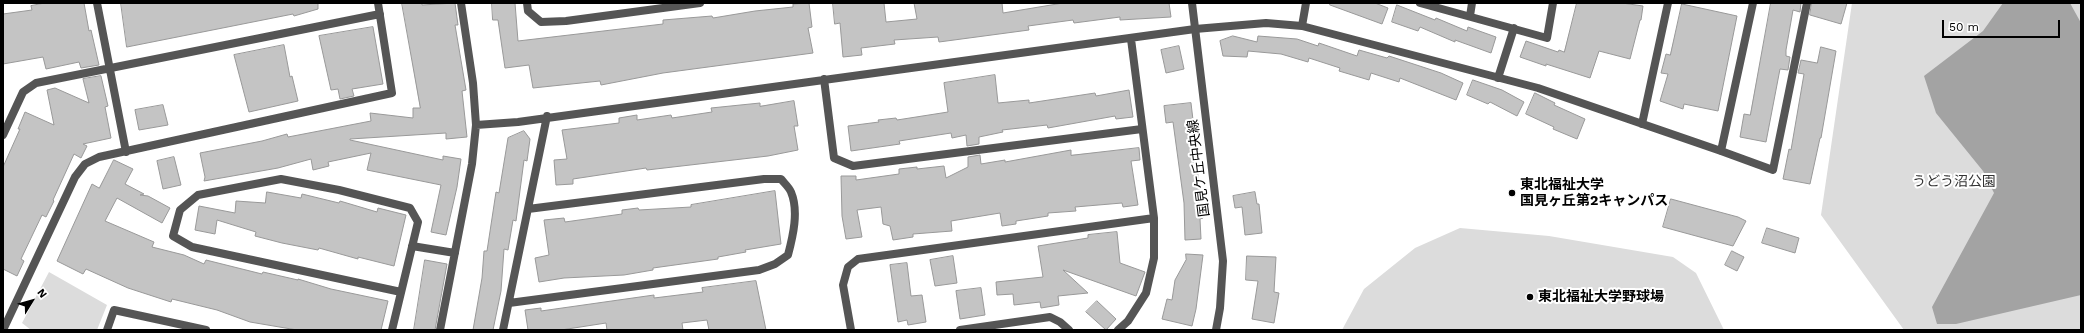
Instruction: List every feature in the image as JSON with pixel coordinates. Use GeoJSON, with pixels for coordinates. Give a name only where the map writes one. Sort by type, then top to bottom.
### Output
{"type":"FeatureCollection","features":[{"type":"Feature","properties":{"kind":"street"},"geometry":{"type":"LineString","coordinates":[[97,3],[126,152]]}},
{"type":"Feature","properties":{"kind":"street"},"geometry":{"type":"LineString","coordinates":[[3,330],[6,318],[76,177],[85,164],[100,157],[392,93],[378,3]]}},
{"type":"Feature","properties":{"kind":"street"},"geometry":{"type":"LineString","coordinates":[[440,330],[472,164],[476,125],[473,84],[461,3]]}},
{"type":"Feature","properties":{"kind":"street"},"geometry":{"type":"LineString","coordinates":[[527,3],[528,11],[541,22],[566,21],[700,3]]}},
{"type":"Feature","properties":{"kind":"street","name":"国見ケ丘中央線"},"geometry":{"type":"LineString","coordinates":[[1192,3],[1223,261],[1220,308],[1216,330]]}},
{"type":"Feature","properties":{"kind":"street"},"geometry":{"type":"LineString","coordinates":[[1302,26],[1306,3]]}},
{"type":"Feature","properties":{"kind":"street"},"geometry":{"type":"LineString","coordinates":[[1420,3],[1547,38],[1553,3]]}},
{"type":"Feature","properties":{"kind":"street"},"geometry":{"type":"LineString","coordinates":[[1470,16],[1472,3]]}},
{"type":"Feature","properties":{"kind":"street"},"geometry":{"type":"LineString","coordinates":[[1642,124],[1668,3]]}},
{"type":"Feature","properties":{"kind":"street"},"geometry":{"type":"LineString","coordinates":[[1721,150],[1753,3]]}},
{"type":"Feature","properties":{"kind":"street"},"geometry":{"type":"LineString","coordinates":[[476,125],[518,122],[547,116],[1130,39],[1195,29],[1266,23],[1302,26],[1538,88],[1721,150],[1773,170],[1807,3]]}},
{"type":"Feature","properties":{"kind":"street"},"geometry":{"type":"LineString","coordinates":[[3,135],[23,92],[36,83],[110,70],[380,14]]}},
{"type":"Feature","properties":{"kind":"street"},"geometry":{"type":"LineString","coordinates":[[1498,78],[1514,28]]}},
{"type":"Feature","properties":{"kind":"street"},"geometry":{"type":"LineString","coordinates":[[1118,330],[1128,320],[1146,293],[1154,258],[1154,218],[1130,39]]}},
{"type":"Feature","properties":{"kind":"street"},"geometry":{"type":"LineString","coordinates":[[824,80],[834,158],[853,166],[1142,129]]}},
{"type":"Feature","properties":{"kind":"street"},"geometry":{"type":"LineString","coordinates":[[503,330],[547,116]]}},
{"type":"Feature","properties":{"kind":"street"},"geometry":{"type":"LineString","coordinates":[[392,330],[418,222],[410,208],[339,190],[281,179],[198,195],[180,210],[173,236],[192,247],[401,292]]}},
{"type":"Feature","properties":{"kind":"street"},"geometry":{"type":"LineString","coordinates":[[509,303],[759,270],[775,264],[788,255],[793,235],[794,207],[791,191],[781,179],[764,179],[528,209]]}},
{"type":"Feature","properties":{"kind":"street"},"geometry":{"type":"LineString","coordinates":[[851,330],[843,285],[848,267],[858,259],[1154,218]]}},
{"type":"Feature","properties":{"kind":"street"},"geometry":{"type":"LineString","coordinates":[[412,246],[455,253]]}},
{"type":"Feature","properties":{"kind":"street"},"geometry":{"type":"LineString","coordinates":[[107,330],[114,310],[206,330]]}},
{"type":"Feature","properties":{"kind":"street"},"geometry":{"type":"LineString","coordinates":[[960,330],[1050,317],[1060,322],[1069,330]]}},
{"type":"Feature","properties":{"kind":"green space","name":"うどう沼公園"},"geometry":{"type":"Polygon","coordinates":[[[1852,3],[2081,3],[2081,329],[1904,330],[1821,215],[1852,3]]]}},
{"type":"Feature","properties":{"kind":"green space"},"geometry":{"type":"Polygon","coordinates":[[[1460,228],[1549,236],[1673,257],[1696,273],[1724,330],[1342,330],[1364,289],[1415,248],[1460,228]]]}},
{"type":"Feature","properties":{"kind":"green space"},"geometry":{"type":"Polygon","coordinates":[[[49,272],[107,305],[97,330],[31,330],[22,323],[49,272]]]}},
{"type":"Feature","properties":{"kind":"shaded area"},"geometry":{"type":"Polygon","coordinates":[[[2003,3],[2070,3],[2081,23],[2081,295],[1956,324],[1937,324],[1932,307],[1994,193],[1983,171],[1936,113],[1924,76],[1983,31],[2003,3]]]}},
{"type":"Feature","properties":{"kind":"building"},"geometry":{"type":"Polygon","coordinates":[[[45,3],[84,3],[89,31],[91,30],[99,65],[81,68],[79,62],[46,69],[43,57],[3,64],[3,14],[32,10],[31,6],[45,3]]]}},
{"type":"Feature","properties":{"kind":"building"},"geometry":{"type":"Polygon","coordinates":[[[121,3],[318,3],[318,9],[294,16],[293,14],[127,47],[121,3]]]}},
{"type":"Feature","properties":{"kind":"building"},"geometry":{"type":"Polygon","coordinates":[[[402,3],[422,3],[422,5],[455,3],[458,25],[455,25],[466,90],[462,91],[467,137],[446,139],[446,133],[350,140],[443,160],[443,156],[461,159],[457,187],[446,235],[431,232],[441,185],[367,170],[371,153],[328,162],[329,166],[313,170],[311,159],[278,168],[204,181],[205,177],[200,153],[262,141],[287,134],[288,137],[371,121],[370,113],[413,118],[413,108],[420,108],[402,3]]]}},
{"type":"Feature","properties":{"kind":"building"},"geometry":{"type":"Polygon","coordinates":[[[492,3],[515,3],[518,41],[663,24],[663,20],[712,16],[713,18],[755,11],[793,7],[793,4],[809,3],[812,27],[808,28],[813,53],[663,73],[601,85],[600,81],[533,88],[529,65],[505,68],[498,20],[493,20],[492,3]]]}},
{"type":"Feature","properties":{"kind":"building"},"geometry":{"type":"Polygon","coordinates":[[[833,3],[884,3],[886,22],[917,19],[914,3],[1002,3],[1003,13],[1063,3],[1169,3],[1171,17],[1120,20],[1120,17],[1074,23],[1073,20],[1028,26],[1029,30],[939,42],[938,37],[894,40],[895,44],[861,48],[862,55],[843,57],[840,23],[835,24],[833,3]]]}},
{"type":"Feature","properties":{"kind":"building"},"geometry":{"type":"Polygon","coordinates":[[[1330,3],[1375,3],[1388,8],[1382,24],[1330,5],[1330,3]]]}},
{"type":"Feature","properties":{"kind":"building"},"geometry":{"type":"Polygon","coordinates":[[[1577,3],[1622,3],[1643,6],[1641,20],[1630,59],[1599,51],[1590,78],[1520,57],[1526,41],[1558,52],[1559,50],[1564,52],[1577,3]]]}},
{"type":"Feature","properties":{"kind":"building"},"geometry":{"type":"Polygon","coordinates":[[[1771,3],[1801,3],[1800,12],[1793,10],[1786,50],[1786,56],[1790,57],[1788,70],[1780,69],[1766,142],[1740,137],[1744,114],[1750,115],[1771,3]]]}},
{"type":"Feature","properties":{"kind":"building"},"geometry":{"type":"Polygon","coordinates":[[[1812,3],[1847,3],[1841,24],[1810,15],[1812,3]]]}},
{"type":"Feature","properties":{"kind":"building"},"geometry":{"type":"Polygon","coordinates":[[[1682,4],[1737,16],[1718,111],[1684,104],[1683,109],[1660,101],[1668,74],[1661,73],[1666,54],[1670,55],[1682,4]]]}},
{"type":"Feature","properties":{"kind":"building"},"geometry":{"type":"Polygon","coordinates":[[[1397,5],[1435,20],[1436,18],[1467,31],[1468,27],[1496,37],[1491,53],[1455,40],[1455,42],[1420,27],[1418,31],[1392,22],[1397,5]]]}},
{"type":"Feature","properties":{"kind":"building"},"geometry":{"type":"Polygon","coordinates":[[[373,27],[383,84],[352,89],[354,96],[340,99],[338,89],[331,90],[319,36],[373,27]]]}},
{"type":"Feature","properties":{"kind":"building"},"geometry":{"type":"Polygon","coordinates":[[[1233,36],[1257,42],[1258,36],[1297,39],[1318,46],[1319,43],[1357,56],[1359,50],[1387,58],[1389,56],[1441,73],[1463,83],[1456,100],[1400,78],[1399,82],[1371,73],[1369,80],[1339,71],[1340,68],[1309,58],[1308,62],[1281,54],[1248,51],[1247,57],[1223,56],[1220,41],[1233,36]]]}},
{"type":"Feature","properties":{"kind":"building"},"geometry":{"type":"Polygon","coordinates":[[[284,45],[290,77],[292,76],[298,101],[249,112],[234,55],[284,45]]]}},
{"type":"Feature","properties":{"kind":"building"},"geometry":{"type":"Polygon","coordinates":[[[1179,46],[1184,69],[1166,73],[1161,50],[1179,46]]]}},
{"type":"Feature","properties":{"kind":"building"},"geometry":{"type":"Polygon","coordinates":[[[1821,47],[1836,51],[1821,138],[1810,184],[1783,179],[1789,149],[1791,150],[1804,74],[1798,73],[1801,60],[1817,63],[1821,47]]]}},
{"type":"Feature","properties":{"kind":"building"},"geometry":{"type":"Polygon","coordinates":[[[995,75],[998,103],[1029,100],[1029,103],[1095,93],[1096,96],[1129,90],[1133,117],[1116,119],[1115,116],[1048,128],[1047,125],[1002,130],[1003,132],[979,137],[979,144],[967,146],[966,135],[952,138],[951,133],[899,141],[900,144],[851,151],[848,126],[879,122],[878,120],[896,118],[897,120],[948,112],[944,83],[995,75]]]}},
{"type":"Feature","properties":{"kind":"building"},"geometry":{"type":"Polygon","coordinates":[[[101,76],[108,106],[105,107],[111,138],[83,144],[87,146],[81,158],[74,154],[46,217],[42,215],[21,259],[24,261],[17,276],[3,269],[3,167],[20,129],[18,129],[25,112],[54,125],[47,90],[55,88],[89,103],[83,79],[101,76]]]}},
{"type":"Feature","properties":{"kind":"building"},"geometry":{"type":"Polygon","coordinates":[[[1473,80],[1502,90],[1524,102],[1517,116],[1490,102],[1488,104],[1467,95],[1473,80]]]}},
{"type":"Feature","properties":{"kind":"building"},"geometry":{"type":"Polygon","coordinates":[[[1535,93],[1555,103],[1554,105],[1585,119],[1577,139],[1553,129],[1554,127],[1526,114],[1535,93]]]}},
{"type":"Feature","properties":{"kind":"building"},"geometry":{"type":"Polygon","coordinates":[[[794,101],[798,126],[794,126],[798,150],[768,156],[647,170],[646,168],[573,179],[573,184],[556,185],[554,160],[567,159],[562,130],[619,123],[619,118],[637,115],[637,120],[671,115],[672,118],[712,112],[711,108],[760,103],[760,106],[794,101]]]}},
{"type":"Feature","properties":{"kind":"building"},"geometry":{"type":"Polygon","coordinates":[[[1191,103],[1193,120],[1191,121],[1200,191],[1196,191],[1203,218],[1200,219],[1201,239],[1185,240],[1184,203],[1173,122],[1166,123],[1164,106],[1191,103]]]}},
{"type":"Feature","properties":{"kind":"building"},"geometry":{"type":"Polygon","coordinates":[[[163,105],[168,125],[139,130],[135,110],[163,105]]]}},
{"type":"Feature","properties":{"kind":"building"},"geometry":{"type":"Polygon","coordinates":[[[524,131],[530,139],[527,161],[524,160],[516,221],[513,220],[508,250],[504,249],[501,291],[493,330],[473,330],[482,278],[484,251],[487,251],[496,192],[499,193],[508,138],[524,131]]]}},
{"type":"Feature","properties":{"kind":"building"},"geometry":{"type":"Polygon","coordinates":[[[1139,148],[1140,160],[1131,161],[1138,205],[1123,207],[1122,203],[1075,207],[1076,211],[1048,213],[1048,216],[1016,221],[1016,224],[1002,226],[1000,213],[951,221],[952,231],[913,234],[913,237],[893,240],[890,226],[883,224],[881,207],[857,210],[862,237],[846,239],[842,216],[841,176],[856,176],[856,180],[899,174],[899,169],[944,166],[946,178],[968,167],[968,157],[980,155],[981,164],[1005,160],[1005,162],[1071,150],[1071,155],[1139,148]]]}},
{"type":"Feature","properties":{"kind":"building"},"geometry":{"type":"Polygon","coordinates":[[[174,157],[181,185],[163,189],[157,161],[174,157]]]}},
{"type":"Feature","properties":{"kind":"building"},"geometry":{"type":"Polygon","coordinates":[[[114,160],[133,169],[125,184],[144,194],[140,195],[148,196],[170,208],[162,223],[117,198],[105,221],[154,242],[152,247],[184,255],[204,264],[206,260],[262,274],[263,272],[298,279],[331,289],[388,301],[381,330],[297,330],[250,322],[217,310],[172,299],[171,302],[128,288],[86,269],[83,274],[57,261],[92,184],[99,188],[114,160]]]}},
{"type":"Feature","properties":{"kind":"building"},"geometry":{"type":"Polygon","coordinates":[[[775,191],[781,244],[745,250],[746,252],[718,257],[718,259],[653,268],[653,270],[624,275],[564,278],[539,282],[535,258],[549,255],[544,220],[564,218],[565,222],[622,214],[622,210],[638,208],[639,210],[691,207],[691,205],[775,191]]]}},
{"type":"Feature","properties":{"kind":"building"},"geometry":{"type":"Polygon","coordinates":[[[267,192],[301,198],[302,194],[339,203],[340,201],[377,212],[378,208],[406,215],[394,266],[358,257],[358,259],[319,248],[318,250],[255,236],[256,232],[217,220],[215,234],[195,230],[199,206],[235,213],[236,201],[265,203],[267,192]]]}},
{"type":"Feature","properties":{"kind":"building"},"geometry":{"type":"Polygon","coordinates":[[[1255,192],[1257,204],[1259,204],[1262,233],[1245,235],[1242,207],[1235,208],[1233,196],[1255,192]]]}},
{"type":"Feature","properties":{"kind":"building"},"geometry":{"type":"Polygon","coordinates":[[[1671,199],[1738,217],[1746,221],[1733,246],[1663,227],[1671,199]]]}},
{"type":"Feature","properties":{"kind":"building"},"geometry":{"type":"Polygon","coordinates":[[[1767,228],[1799,238],[1795,253],[1762,243],[1767,228]]]}},
{"type":"Feature","properties":{"kind":"building"},"geometry":{"type":"Polygon","coordinates":[[[1117,232],[1120,263],[1145,272],[1136,296],[1063,270],[1088,293],[1058,296],[1059,305],[1041,308],[1040,302],[1014,305],[1013,294],[997,295],[996,282],[1043,277],[1038,246],[1088,238],[1088,235],[1117,232]]]}},
{"type":"Feature","properties":{"kind":"building"},"geometry":{"type":"Polygon","coordinates":[[[1732,251],[1744,257],[1737,271],[1725,265],[1732,251]]]}},
{"type":"Feature","properties":{"kind":"building"},"geometry":{"type":"Polygon","coordinates":[[[1186,254],[1203,255],[1196,309],[1192,326],[1162,319],[1167,299],[1172,300],[1175,280],[1186,260],[1186,254]]]}},
{"type":"Feature","properties":{"kind":"building"},"geometry":{"type":"Polygon","coordinates":[[[953,256],[957,283],[935,286],[930,260],[953,256]]]}},
{"type":"Feature","properties":{"kind":"building"},"geometry":{"type":"Polygon","coordinates":[[[1247,256],[1276,257],[1274,292],[1279,293],[1274,323],[1252,319],[1258,281],[1246,280],[1247,256]]]}},
{"type":"Feature","properties":{"kind":"building"},"geometry":{"type":"Polygon","coordinates":[[[425,260],[447,264],[435,330],[414,330],[425,260]]]}},
{"type":"Feature","properties":{"kind":"building"},"geometry":{"type":"Polygon","coordinates":[[[907,263],[911,296],[922,295],[926,322],[908,325],[907,320],[898,322],[890,265],[907,263]]]}},
{"type":"Feature","properties":{"kind":"building"},"geometry":{"type":"Polygon","coordinates":[[[756,281],[766,330],[709,330],[707,320],[682,323],[683,330],[607,330],[606,323],[561,330],[528,330],[525,310],[541,308],[541,311],[654,295],[654,298],[703,292],[702,288],[756,281]]]}},
{"type":"Feature","properties":{"kind":"building"},"geometry":{"type":"Polygon","coordinates":[[[981,288],[985,315],[960,319],[956,291],[981,288]]]}},
{"type":"Feature","properties":{"kind":"building"},"geometry":{"type":"Polygon","coordinates":[[[1097,301],[1116,319],[1106,330],[1086,312],[1097,301]]]}},
{"type":"Feature","properties":{"kind":"place","name":"東北福祉大学 国見ヶ丘第2キャンパス"},"geometry":{"type":"Point","coordinates":[1512,193]}},
{"type":"Feature","properties":{"kind":"place","name":"東北福祉大学野球場"},"geometry":{"type":"Point","coordinates":[1530,297]}}]}
